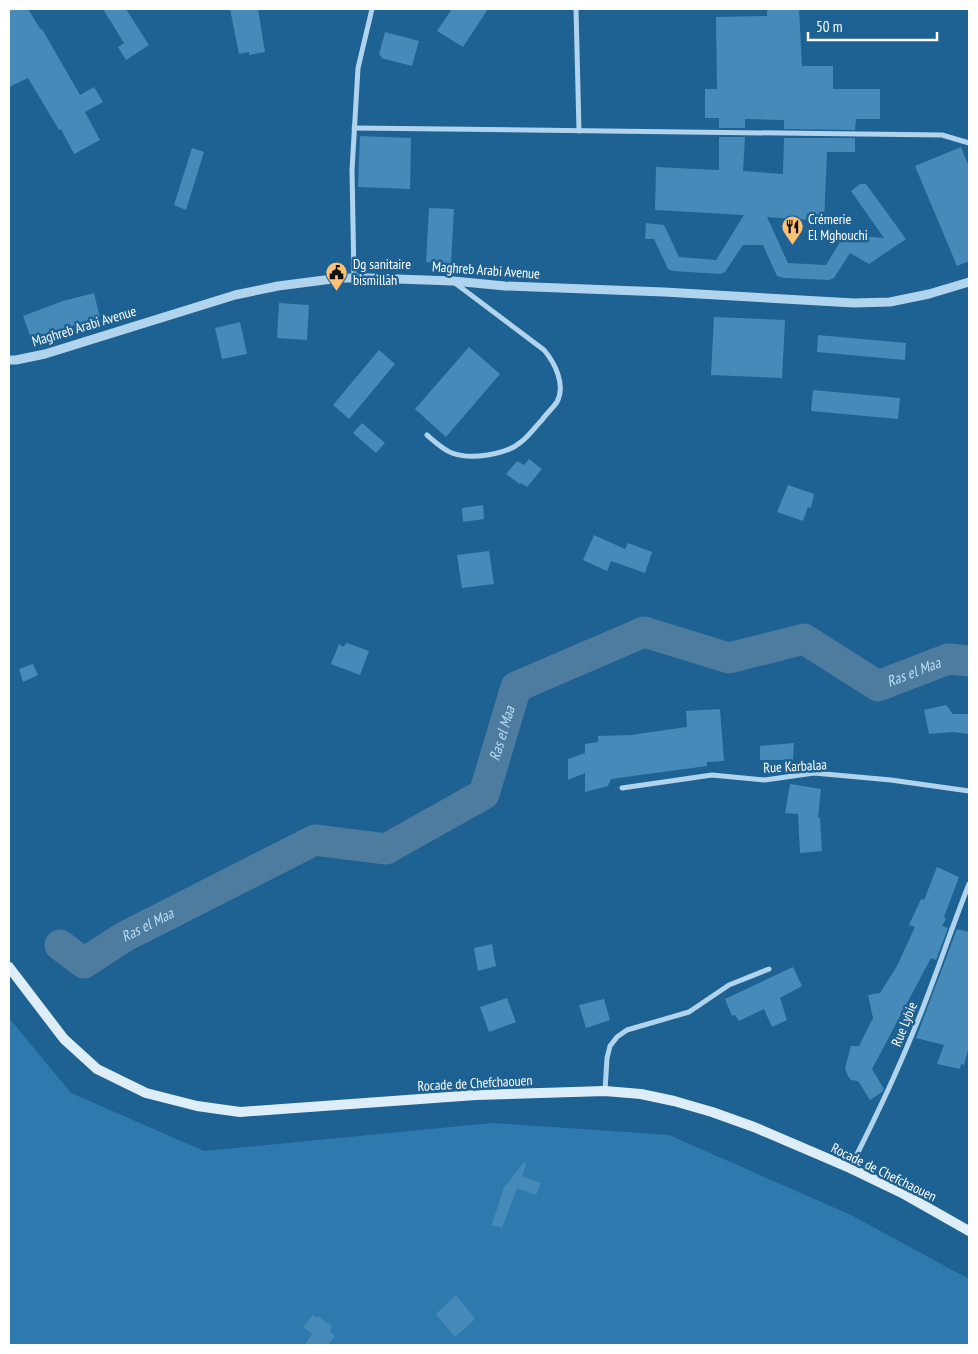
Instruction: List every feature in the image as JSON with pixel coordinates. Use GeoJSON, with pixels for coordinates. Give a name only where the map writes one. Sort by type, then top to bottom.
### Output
{"type":"FeatureCollection","features":[{"type":"Feature","properties":{"kind":"main road","name":"Rocade de Chefchaouen"},"geometry":{"type":"LineString","coordinates":[[9,968],[64,1039],[97,1069],[146,1093],[197,1106],[240,1112],[476,1096],[604,1091],[649,1096],[712,1112],[754,1127],[850,1168],[902,1193],[969,1231]]}},
{"type":"Feature","properties":{"kind":"street"},"geometry":{"type":"LineString","coordinates":[[354,278],[352,170],[358,68],[372,9]]}},
{"type":"Feature","properties":{"kind":"street"},"geometry":{"type":"LineString","coordinates":[[576,9],[579,130]]}},
{"type":"Feature","properties":{"kind":"street"},"geometry":{"type":"LineString","coordinates":[[354,128],[942,134],[969,143]]}},
{"type":"Feature","properties":{"kind":"street","name":"Maghreb Arabi Avenue"},"geometry":{"type":"LineString","coordinates":[[9,360],[45,354],[235,295],[278,286],[354,278],[453,281],[505,286],[664,292],[854,303],[890,302],[929,294],[969,282]]}},
{"type":"Feature","properties":{"kind":"street"},"geometry":{"type":"LineString","coordinates":[[427,435],[442,448],[458,455],[483,455],[504,451],[522,442],[557,402],[559,393],[558,372],[553,360],[544,350],[453,281]]}},
{"type":"Feature","properties":{"kind":"street","name":"Rue Karbalaa"},"geometry":{"type":"LineString","coordinates":[[622,788],[712,775],[764,780],[814,773],[883,779],[969,791]]}},
{"type":"Feature","properties":{"kind":"street","name":"Rue Lybie"},"geometry":{"type":"LineString","coordinates":[[850,1168],[873,1124],[915,1028],[969,884]]}},
{"type":"Feature","properties":{"kind":"street"},"geometry":{"type":"LineString","coordinates":[[604,1091],[607,1058],[610,1046],[617,1037],[627,1030],[689,1012],[729,985],[769,969]]}},
{"type":"Feature","properties":{"kind":"shaded area"},"geometry":{"type":"Polygon","coordinates":[[[9,1018],[71,1093],[204,1151],[492,1123],[669,1135],[851,1215],[969,1279],[969,1345],[9,1345],[9,1018]]]}},
{"type":"Feature","properties":{"kind":"building"},"geometry":{"type":"Polygon","coordinates":[[[9,9],[28,9],[42,29],[80,95],[94,87],[103,102],[85,112],[100,140],[74,154],[61,129],[59,130],[28,78],[9,87],[9,9]]]}},
{"type":"Feature","properties":{"kind":"building"},"geometry":{"type":"Polygon","coordinates":[[[103,9],[126,9],[149,45],[126,60],[118,47],[124,43],[103,9]]]}},
{"type":"Feature","properties":{"kind":"building"},"geometry":{"type":"Polygon","coordinates":[[[230,9],[258,9],[265,52],[249,55],[249,52],[239,54],[230,9]]]}},
{"type":"Feature","properties":{"kind":"building"},"geometry":{"type":"Polygon","coordinates":[[[452,9],[488,9],[463,47],[437,31],[452,9]]]}},
{"type":"Feature","properties":{"kind":"building"},"geometry":{"type":"Polygon","coordinates":[[[767,9],[799,9],[802,66],[833,66],[833,89],[880,89],[880,119],[856,119],[855,130],[784,129],[784,120],[745,119],[745,128],[719,128],[719,118],[705,118],[705,89],[717,89],[716,17],[767,16],[767,9]]]}},
{"type":"Feature","properties":{"kind":"building"},"geometry":{"type":"Polygon","coordinates":[[[385,32],[419,41],[412,66],[381,58],[382,56],[379,55],[385,32]]]}},
{"type":"Feature","properties":{"kind":"building"},"geometry":{"type":"Polygon","coordinates":[[[360,136],[411,138],[410,189],[358,187],[360,136]]]}},
{"type":"Feature","properties":{"kind":"building"},"geometry":{"type":"Polygon","coordinates":[[[719,137],[745,137],[743,171],[783,174],[784,138],[855,138],[855,152],[827,152],[824,221],[767,217],[788,263],[826,265],[843,237],[848,235],[884,238],[851,191],[860,184],[866,184],[906,239],[869,264],[850,253],[834,278],[829,280],[777,276],[763,245],[743,245],[725,272],[720,274],[673,271],[668,269],[654,239],[645,239],[646,223],[664,225],[679,257],[716,260],[744,215],[655,210],[656,167],[719,170],[719,137]]]}},
{"type":"Feature","properties":{"kind":"building"},"geometry":{"type":"Polygon","coordinates":[[[961,147],[969,167],[969,261],[957,266],[915,166],[961,147]]]}},
{"type":"Feature","properties":{"kind":"building"},"geometry":{"type":"Polygon","coordinates":[[[192,148],[204,152],[186,210],[174,205],[192,148]]]}},
{"type":"Feature","properties":{"kind":"building"},"geometry":{"type":"Polygon","coordinates":[[[429,208],[454,209],[451,263],[426,262],[429,208]]]}},
{"type":"Feature","properties":{"kind":"building"},"geometry":{"type":"Polygon","coordinates":[[[94,293],[101,322],[75,328],[74,325],[32,341],[23,316],[63,301],[94,293]]]}},
{"type":"Feature","properties":{"kind":"building"},"geometry":{"type":"Polygon","coordinates":[[[279,303],[309,305],[307,340],[277,338],[279,303]]]}},
{"type":"Feature","properties":{"kind":"building"},"geometry":{"type":"Polygon","coordinates":[[[714,317],[785,320],[782,378],[711,375],[714,317]]]}},
{"type":"Feature","properties":{"kind":"building"},"geometry":{"type":"Polygon","coordinates":[[[240,322],[247,354],[222,359],[215,328],[240,322]]]}},
{"type":"Feature","properties":{"kind":"building"},"geometry":{"type":"Polygon","coordinates":[[[818,335],[906,343],[905,360],[817,352],[818,335]]]}},
{"type":"Feature","properties":{"kind":"building"},"geometry":{"type":"Polygon","coordinates":[[[469,347],[500,374],[446,437],[415,409],[469,347]]]}},
{"type":"Feature","properties":{"kind":"building"},"geometry":{"type":"Polygon","coordinates":[[[379,350],[395,364],[349,419],[333,405],[379,350]]]}},
{"type":"Feature","properties":{"kind":"building"},"geometry":{"type":"Polygon","coordinates":[[[813,390],[900,398],[898,419],[811,411],[813,390]]]}},
{"type":"Feature","properties":{"kind":"building"},"geometry":{"type":"Polygon","coordinates":[[[362,423],[385,443],[376,453],[353,433],[362,423]]]}},
{"type":"Feature","properties":{"kind":"building"},"geometry":{"type":"Polygon","coordinates":[[[529,459],[542,469],[527,487],[506,474],[517,461],[524,465],[529,459]]]}},
{"type":"Feature","properties":{"kind":"building"},"geometry":{"type":"Polygon","coordinates":[[[788,485],[814,494],[811,508],[808,507],[803,521],[777,512],[788,485]]]}},
{"type":"Feature","properties":{"kind":"building"},"geometry":{"type":"Polygon","coordinates":[[[483,505],[484,519],[463,522],[462,508],[483,505]]]}},
{"type":"Feature","properties":{"kind":"building"},"geometry":{"type":"Polygon","coordinates":[[[594,535],[625,549],[628,543],[652,552],[645,573],[611,561],[607,571],[583,560],[594,535]]]}},
{"type":"Feature","properties":{"kind":"building"},"geometry":{"type":"Polygon","coordinates":[[[489,551],[494,584],[462,588],[457,555],[489,551]]]}},
{"type":"Feature","properties":{"kind":"building"},"geometry":{"type":"Polygon","coordinates":[[[347,643],[369,651],[360,675],[331,664],[339,644],[343,647],[347,643]]]}},
{"type":"Feature","properties":{"kind":"building"},"geometry":{"type":"Polygon","coordinates":[[[33,664],[38,675],[23,682],[19,669],[33,664]]]}},
{"type":"Feature","properties":{"kind":"building"},"geometry":{"type":"Polygon","coordinates":[[[946,705],[953,714],[969,714],[969,734],[953,732],[929,734],[924,710],[946,705]]]}},
{"type":"Feature","properties":{"kind":"building"},"geometry":{"type":"Polygon","coordinates":[[[720,709],[724,761],[707,762],[707,766],[611,779],[608,786],[585,792],[585,773],[568,780],[568,759],[585,753],[585,744],[598,742],[598,736],[631,735],[687,727],[686,711],[720,709]]]}},
{"type":"Feature","properties":{"kind":"building"},"geometry":{"type":"Polygon","coordinates":[[[794,743],[793,760],[760,760],[760,746],[794,743]]]}},
{"type":"Feature","properties":{"kind":"building"},"geometry":{"type":"Polygon","coordinates":[[[790,784],[821,789],[818,818],[820,818],[822,851],[800,853],[798,814],[785,813],[790,784]]]}},
{"type":"Feature","properties":{"kind":"building"},"geometry":{"type":"Polygon","coordinates":[[[937,867],[959,877],[942,926],[948,928],[936,960],[931,958],[872,1069],[884,1089],[870,1100],[858,1081],[851,1080],[845,1068],[851,1046],[859,1046],[873,1018],[868,995],[880,993],[897,966],[915,927],[909,925],[921,899],[924,900],[937,867]]]}},
{"type":"Feature","properties":{"kind":"building"},"geometry":{"type":"Polygon","coordinates":[[[957,929],[969,932],[969,1046],[964,1065],[961,1064],[960,1069],[937,1064],[944,1045],[916,1038],[957,929]]]}},
{"type":"Feature","properties":{"kind":"building"},"geometry":{"type":"Polygon","coordinates":[[[492,944],[496,966],[478,971],[474,948],[492,944]]]}},
{"type":"Feature","properties":{"kind":"building"},"geometry":{"type":"Polygon","coordinates":[[[793,967],[802,986],[780,998],[787,1020],[772,1027],[764,1009],[739,1021],[735,1015],[732,1016],[725,999],[793,967]]]}},
{"type":"Feature","properties":{"kind":"building"},"geometry":{"type":"Polygon","coordinates":[[[507,998],[516,1022],[489,1032],[480,1007],[507,998]]]}},
{"type":"Feature","properties":{"kind":"building"},"geometry":{"type":"Polygon","coordinates":[[[604,999],[610,1020],[586,1028],[579,1005],[604,999]]]}},
{"type":"Feature","properties":{"kind":"building"},"geometry":{"type":"Polygon","coordinates":[[[524,1162],[526,1164],[522,1176],[541,1183],[536,1195],[517,1188],[502,1228],[492,1225],[503,1189],[524,1162]]]}},
{"type":"Feature","properties":{"kind":"building"},"geometry":{"type":"Polygon","coordinates":[[[456,1295],[475,1319],[455,1337],[436,1314],[456,1295]]]}},
{"type":"Feature","properties":{"kind":"building"},"geometry":{"type":"Polygon","coordinates":[[[313,1315],[317,1318],[318,1316],[332,1326],[330,1331],[335,1336],[328,1345],[305,1345],[312,1334],[303,1327],[313,1315]]]}},
{"type":"Feature","properties":{"kind":"waterway","name":"Ras el Maa"},"geometry":{"type":"LineString","coordinates":[[60,945],[84,963],[124,937],[315,840],[386,849],[484,794],[516,687],[644,632],[729,658],[804,639],[878,686],[948,659],[969,661]]}},
{"type":"Feature","properties":{"kind":"place","name":"Crémerie El Mghouchi"},"geometry":{"type":"Point","coordinates":[792,246]}},
{"type":"Feature","properties":{"kind":"place","name":"Dg sanitaire bismillah"},"geometry":{"type":"Point","coordinates":[337,291]}}]}
